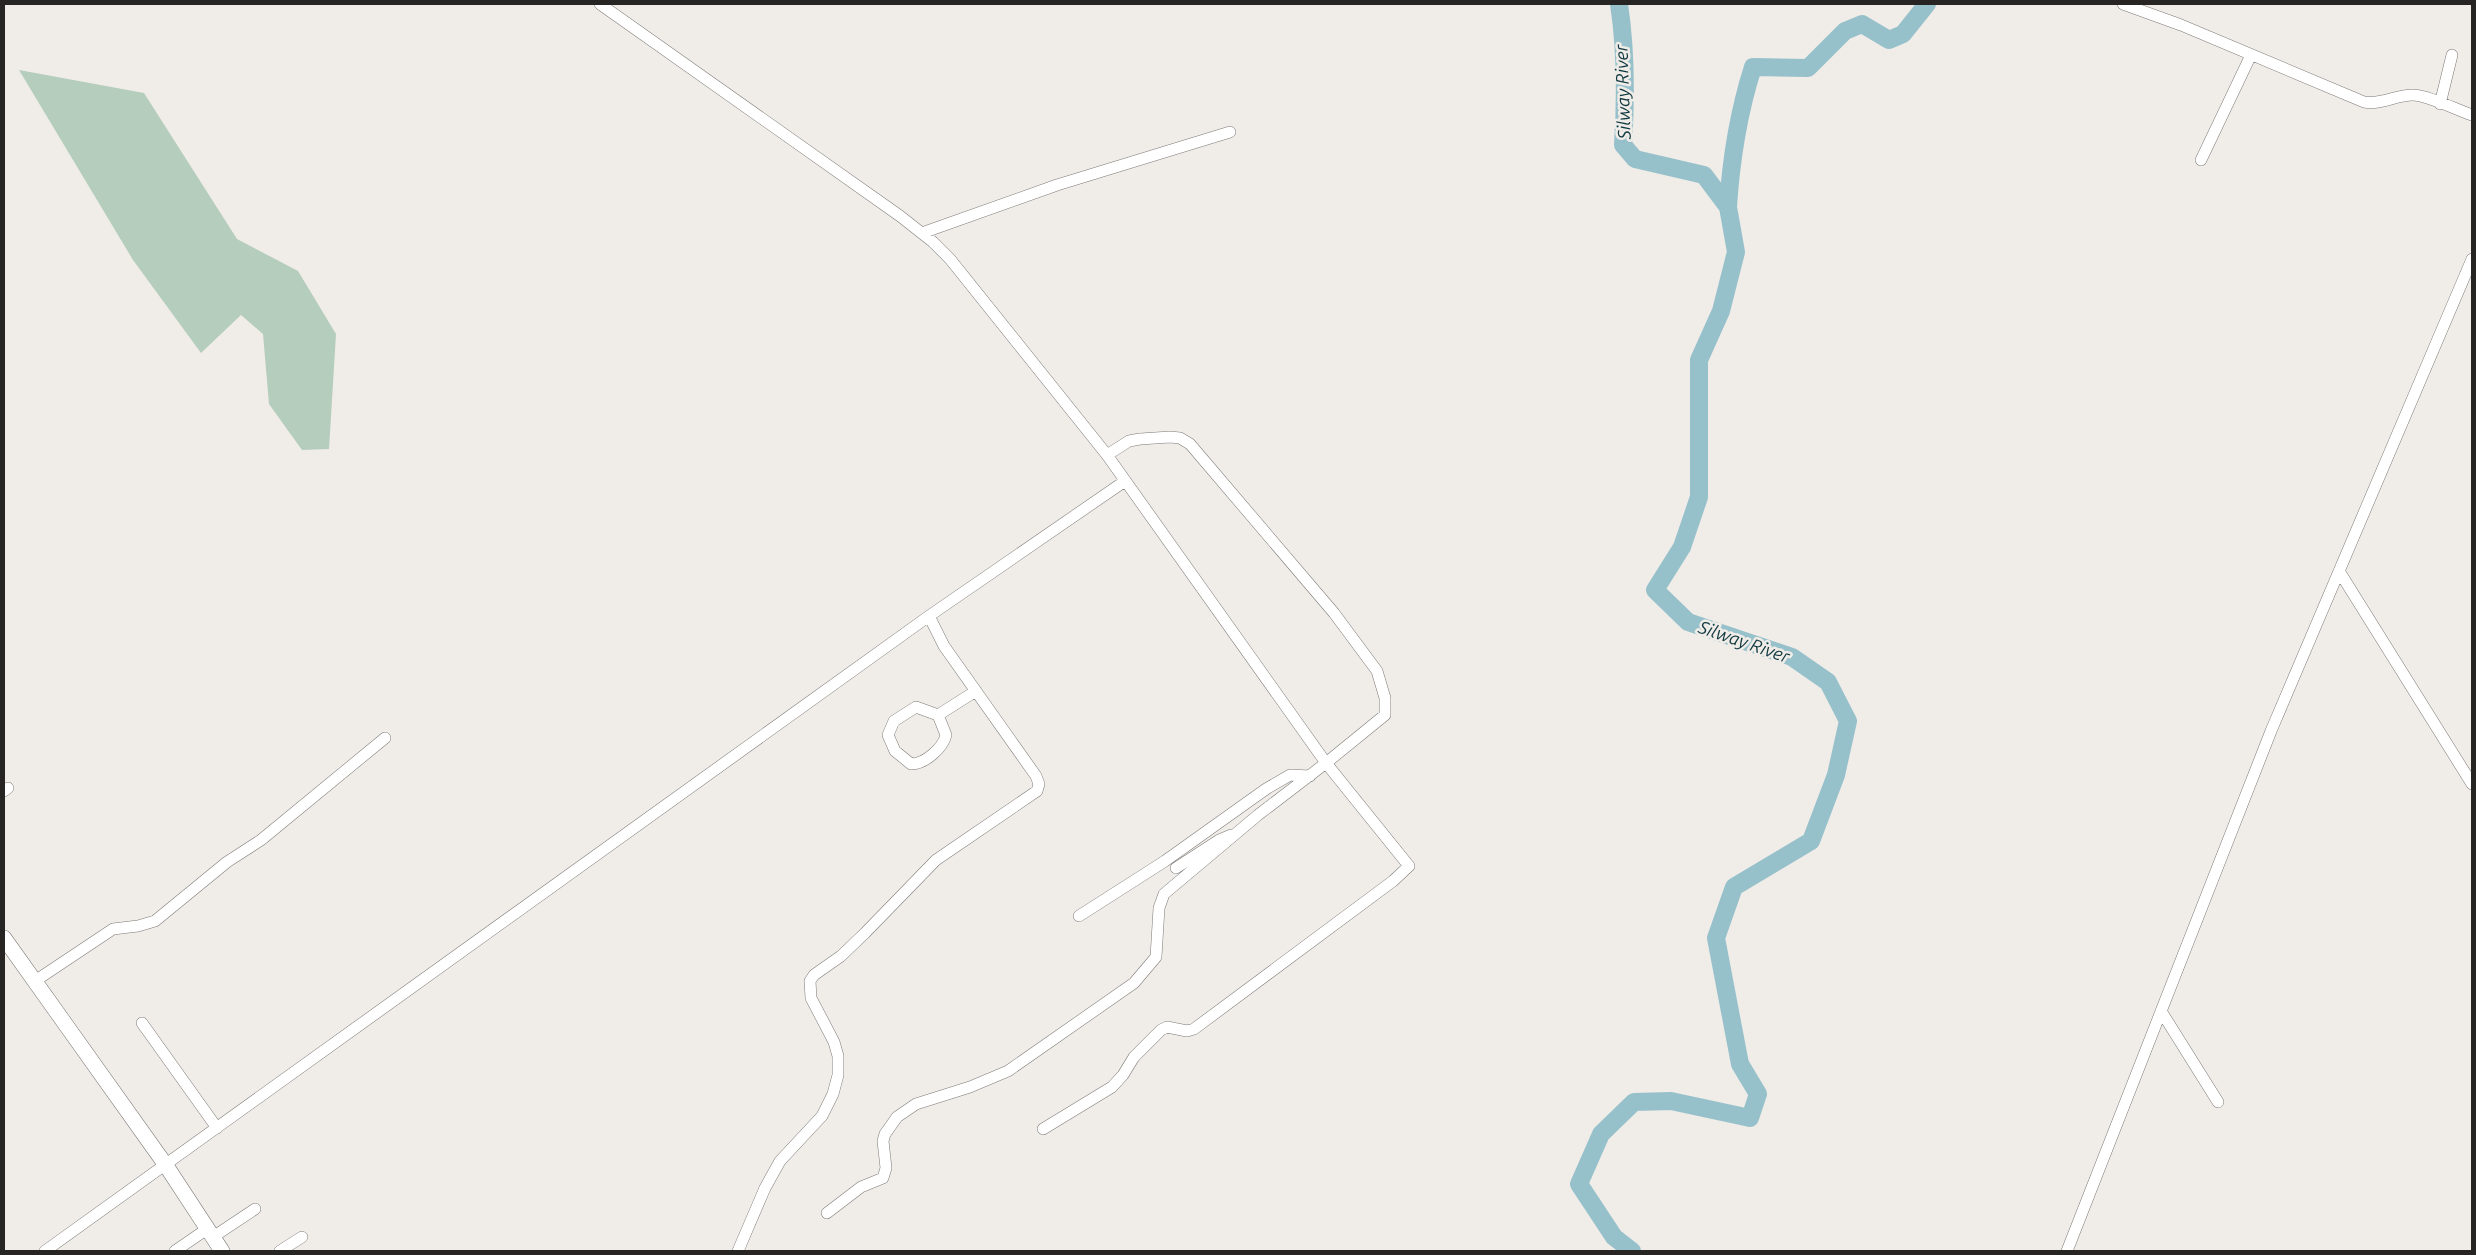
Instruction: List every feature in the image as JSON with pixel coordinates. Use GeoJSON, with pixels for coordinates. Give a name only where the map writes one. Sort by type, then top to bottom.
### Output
{"type":"FeatureCollection","features":[{"type":"Feature","properties":{"kind":"street"},"geometry":{"type":"LineString","coordinates":[[600,4],[922,233],[950,259],[1107,455],[1326,763],[1409,866],[1392,881],[1194,1029],[1187,1031],[1167,1027],[1161,1030],[1134,1057],[1123,1075],[1112,1087],[1043,1129]]}},
{"type":"Feature","properties":{"kind":"street"},"geometry":{"type":"LineString","coordinates":[[2124,4],[2182,25],[2364,102],[2377,104],[2399,96],[2414,95],[2472,115]]}},
{"type":"Feature","properties":{"kind":"street"},"geometry":{"type":"LineString","coordinates":[[2201,160],[2251,55]]}},
{"type":"Feature","properties":{"kind":"street"},"geometry":{"type":"LineString","coordinates":[[2440,104],[2452,55]]}},
{"type":"Feature","properties":{"kind":"street"},"geometry":{"type":"LineString","coordinates":[[922,233],[1057,185],[1230,132]]}},
{"type":"Feature","properties":{"kind":"street"},"geometry":{"type":"LineString","coordinates":[[2067,1251],[2271,731],[2472,259]]}},
{"type":"Feature","properties":{"kind":"street"},"geometry":{"type":"LineString","coordinates":[[827,1213],[861,1187],[883,1178],[886,1168],[883,1141],[885,1134],[897,1117],[916,1104],[970,1087],[1008,1071],[1134,983],[1156,958],[1159,908],[1164,894],[1267,808],[1385,715],[1385,698],[1377,671],[1334,613],[1186,440],[1162,436],[1130,441],[1107,455]]}},
{"type":"Feature","properties":{"kind":"street"},"geometry":{"type":"LineString","coordinates":[[45,1251],[929,616],[1125,481]]}},
{"type":"Feature","properties":{"kind":"street"},"geometry":{"type":"LineString","coordinates":[[2339,571],[2472,784]]}},
{"type":"Feature","properties":{"kind":"street"},"geometry":{"type":"LineString","coordinates":[[738,1251],[765,1188],[780,1161],[822,1116],[833,1094],[838,1075],[838,1056],[834,1042],[811,998],[810,980],[865,934],[936,860],[1037,791],[1039,784],[1036,776],[944,646],[929,616]]}},
{"type":"Feature","properties":{"kind":"street"},"geometry":{"type":"LineString","coordinates":[[938,715],[976,691]]}},
{"type":"Feature","properties":{"kind":"street"},"geometry":{"type":"LineString","coordinates":[[916,707],[938,715],[947,732],[939,748],[916,764],[906,762],[894,752],[888,736],[894,721],[916,707]]}},
{"type":"Feature","properties":{"kind":"street"},"geometry":{"type":"LineString","coordinates":[[34,981],[113,929],[138,926],[155,921],[227,862],[275,828],[385,738]]}},
{"type":"Feature","properties":{"kind":"street"},"geometry":{"type":"LineString","coordinates":[[1079,916],[1290,775],[1310,776]]}},
{"type":"Feature","properties":{"kind":"street"},"geometry":{"type":"LineString","coordinates":[[1234,812],[1267,808]]}},
{"type":"Feature","properties":{"kind":"street"},"geometry":{"type":"LineString","coordinates":[[1176,868],[1219,840],[1239,832]]}},
{"type":"Feature","properties":{"kind":"street"},"geometry":{"type":"LineString","coordinates":[[4,938],[165,1164],[222,1251]]}},
{"type":"Feature","properties":{"kind":"street"},"geometry":{"type":"LineString","coordinates":[[2161,1011],[2218,1102]]}},
{"type":"Feature","properties":{"kind":"street"},"geometry":{"type":"LineString","coordinates":[[142,1023],[217,1128]]}},
{"type":"Feature","properties":{"kind":"street"},"geometry":{"type":"LineString","coordinates":[[175,1251],[255,1209]]}},
{"type":"Feature","properties":{"kind":"street"},"geometry":{"type":"LineString","coordinates":[[280,1251],[302,1237]]}},
{"type":"Feature","properties":{"kind":"green space"},"geometry":{"type":"Polygon","coordinates":[[[19,70],[144,93],[237,239],[298,271],[336,334],[329,449],[302,450],[269,404],[263,334],[241,315],[201,353],[133,260],[19,70]]]}},
{"type":"Feature","properties":{"kind":"waterway","name":"Silway River"},"geometry":{"type":"LineString","coordinates":[[1619,4],[1625,74],[1623,145],[1635,159],[1704,175],[1728,207],[1736,252],[1721,311],[1699,360],[1699,497],[1682,547],[1655,590],[1688,622],[1792,657],[1828,682],[1848,721],[1836,775],[1811,841],[1734,887],[1716,938],[1740,1064],[1758,1094],[1750,1118],[1671,1101],[1634,1102],[1601,1134],[1579,1184],[1614,1237],[1632,1251]]}},
{"type":"Feature","properties":{"kind":"waterway"},"geometry":{"type":"LineString","coordinates":[[1728,207],[1736,137],[1753,67],[1808,68],[1845,31],[1862,24],[1889,40],[1903,34],[1927,4]]}}]}
